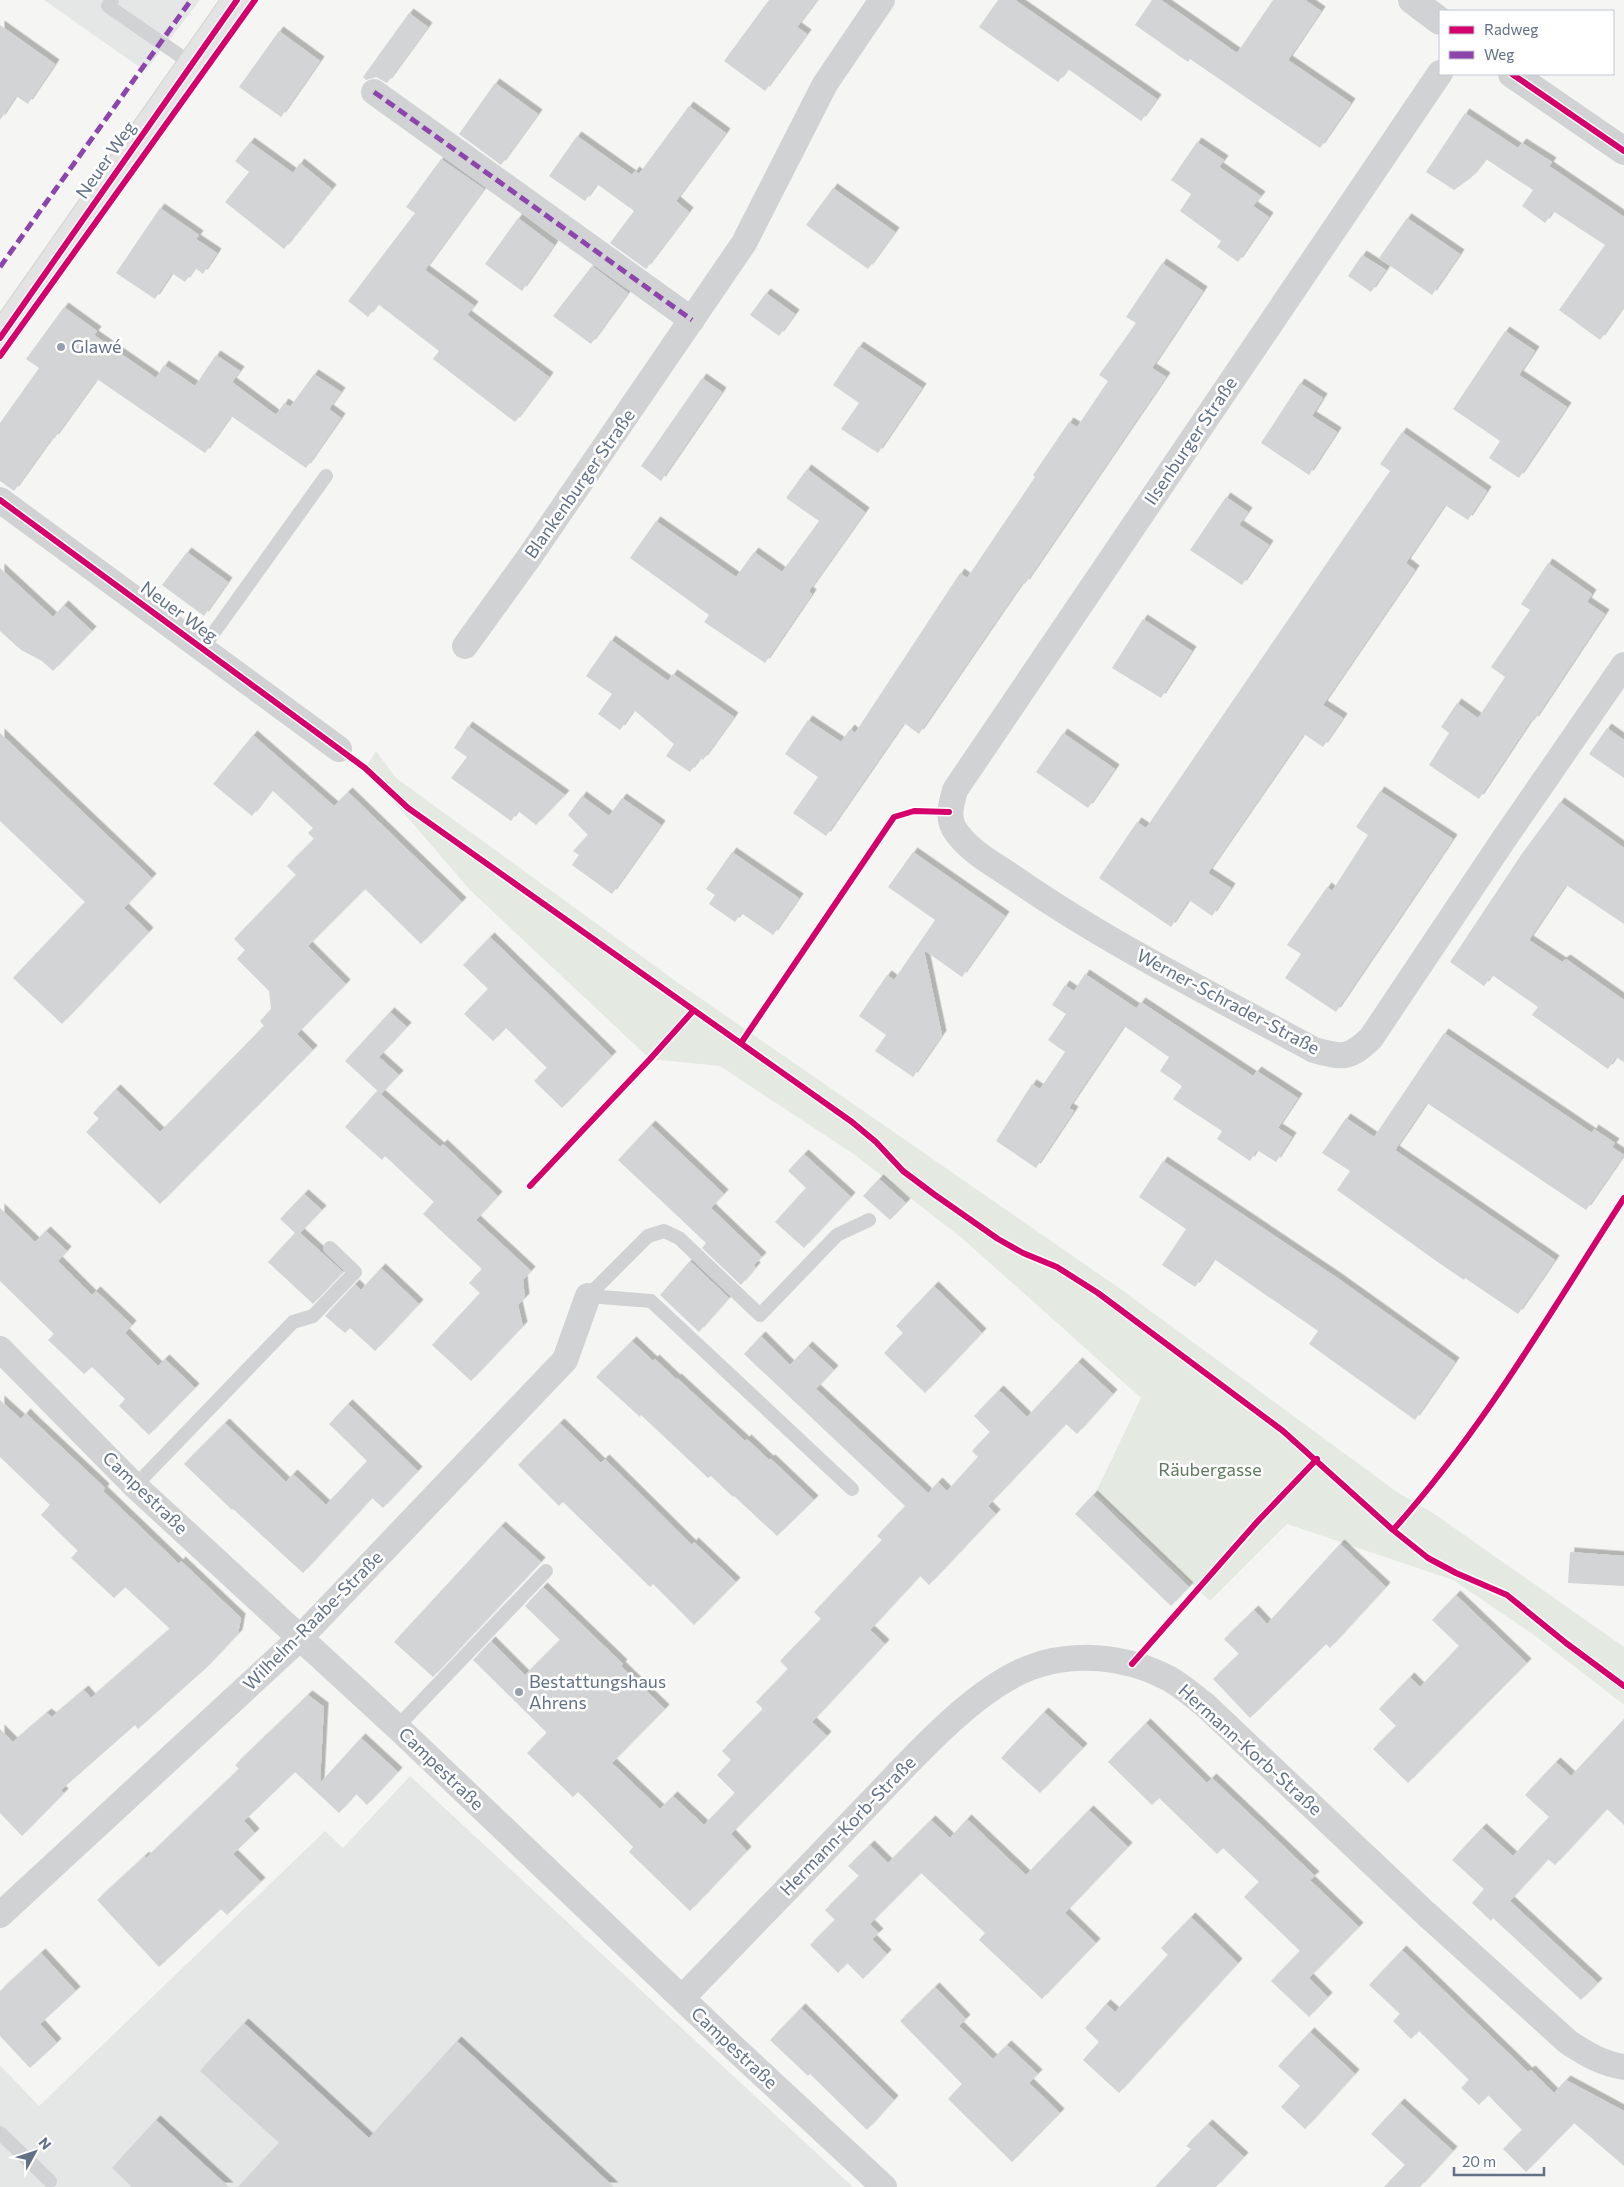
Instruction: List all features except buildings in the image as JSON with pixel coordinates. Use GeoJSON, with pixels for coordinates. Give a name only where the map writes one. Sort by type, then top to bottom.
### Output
{"type":"FeatureCollection","features":[{"type":"Feature","properties":{"kind":"main road","name":"Neuer Weg"},"geometry":{"type":"LineString","coordinates":[[0,338],[238,0]]}},
{"type":"Feature","properties":{"kind":"street","name":"Blankenburger Straße"},"geometry":{"type":"LineString","coordinates":[[465,646],[530,556],[744,243],[825,84],[882,0]]}},
{"type":"Feature","properties":{"kind":"street"},"geometry":{"type":"LineString","coordinates":[[1412,0],[1439,20]]}},
{"type":"Feature","properties":{"kind":"street","name":"Ilsenburger Straße"},"geometry":{"type":"LineString","coordinates":[[949,812],[956,790],[1439,74]]}},
{"type":"Feature","properties":{"kind":"street"},"geometry":{"type":"LineString","coordinates":[[1513,75],[1624,151]]}},
{"type":"Feature","properties":{"kind":"street"},"geometry":{"type":"LineString","coordinates":[[374,92],[692,320]]}},
{"type":"Feature","properties":{"kind":"street","name":"Neuer Weg"},"geometry":{"type":"LineString","coordinates":[[0,500],[340,749]]}},
{"type":"Feature","properties":{"kind":"street","name":"Werner-Schrader-Straße"},"geometry":{"type":"LineString","coordinates":[[949,812],[955,832],[970,847],[1047,901],[1108,939],[1314,1050],[1345,1056],[1360,1049],[1371,1038],[1488,862],[1624,665]]}},
{"type":"Feature","properties":{"kind":"street","name":"Wilhelm-Raabe-Straße"},"geometry":{"type":"LineString","coordinates":[[5,1901],[300,1639],[565,1360],[588,1296]]}},
{"type":"Feature","properties":{"kind":"street","name":"Campestraße"},"geometry":{"type":"LineString","coordinates":[[0,1349],[135,1486],[398,1728],[884,2187]]}},
{"type":"Feature","properties":{"kind":"street","name":"Hermann-Korb-Straße"},"geometry":{"type":"LineString","coordinates":[[682,1998],[917,1754],[973,1702],[1003,1681],[1029,1668],[1061,1660],[1097,1657],[1132,1664],[1169,1678],[1204,1705],[1423,1911],[1568,2042],[1590,2056],[1612,2065],[1624,2067]]}},
{"type":"Feature","properties":{"kind":"lane"},"geometry":{"type":"LineString","coordinates":[[112,0],[108,6],[192,64]]}},
{"type":"Feature","properties":{"kind":"lane"},"geometry":{"type":"LineString","coordinates":[[202,649],[326,476]]}},
{"type":"Feature","properties":{"kind":"lane"},"geometry":{"type":"LineString","coordinates":[[588,1296],[648,1236],[664,1231],[679,1238],[760,1315],[837,1235],[869,1220]]}},
{"type":"Feature","properties":{"kind":"lane"},"geometry":{"type":"LineString","coordinates":[[135,1486],[293,1322],[313,1316],[355,1272],[330,1248]]}},
{"type":"Feature","properties":{"kind":"lane"},"geometry":{"type":"LineString","coordinates":[[588,1296],[651,1301],[852,1489]]}},
{"type":"Feature","properties":{"kind":"lane"},"geometry":{"type":"LineString","coordinates":[[398,1728],[546,1571]]}},
{"type":"Feature","properties":{"kind":"lane"},"geometry":{"type":"LineString","coordinates":[[0,2133],[50,2181]]}},
{"type":"Feature","properties":{"kind":"shaded area"},"geometry":{"type":"Polygon","coordinates":[[[44,0],[200,0],[145,71],[44,0]]]}},
{"type":"Feature","properties":{"kind":"shaded area"},"geometry":{"type":"Polygon","coordinates":[[[410,1776],[853,2187],[0,2187],[0,2065],[39,2106],[325,1831],[343,1848],[410,1776]]]}},
{"type":"Feature","properties":{"kind":"green space","name":"Räubergasse"},"geometry":{"type":"Polygon","coordinates":[[[376,751],[396,778],[677,982],[1122,1290],[1397,1492],[1433,1513],[1624,1647],[1624,1705],[1534,1635],[1453,1580],[1287,1524],[1210,1601],[1096,1492],[1141,1398],[963,1239],[855,1155],[720,1066],[650,1059],[470,890],[365,768],[376,751]]]}},
{"type":"Feature","properties":{"kind":"marked path"},"geometry":{"type":"LineString","coordinates":[[0,267],[191,0]]}},
{"type":"Feature","properties":{"kind":"marked path"},"geometry":{"type":"LineString","coordinates":[[374,92],[692,320]]}},
{"type":"Feature","properties":{"kind":"cycle path"},"geometry":{"type":"LineString","coordinates":[[0,338],[237,0]]}},
{"type":"Feature","properties":{"kind":"cycle path"},"geometry":{"type":"LineString","coordinates":[[0,356],[255,0]]}},
{"type":"Feature","properties":{"kind":"cycle path"},"geometry":{"type":"LineString","coordinates":[[1513,75],[1624,151]]}},
{"type":"Feature","properties":{"kind":"cycle path"},"geometry":{"type":"LineString","coordinates":[[0,500],[365,768],[408,808],[852,1122],[876,1142],[903,1171],[935,1195],[998,1239],[1023,1253],[1057,1267],[1098,1293],[1283,1431],[1393,1530],[1428,1558],[1456,1573],[1507,1595],[1566,1643],[1624,1686]]}},
{"type":"Feature","properties":{"kind":"cycle path"},"geometry":{"type":"LineString","coordinates":[[741,1043],[894,817],[914,811],[949,812]]}},
{"type":"Feature","properties":{"kind":"cycle path"},"geometry":{"type":"LineString","coordinates":[[530,1186],[693,1011]]}},
{"type":"Feature","properties":{"kind":"cycle path"},"geometry":{"type":"LineString","coordinates":[[1393,1530],[1426,1492],[1486,1411],[1543,1326],[1624,1198]]}},
{"type":"Feature","properties":{"kind":"cycle path"},"geometry":{"type":"LineString","coordinates":[[1132,1664],[1257,1522],[1317,1459]]}},
{"type":"Feature","properties":{"kind":"place","name":"Glawé"},"geometry":{"type":"Point","coordinates":[61,347]}},
{"type":"Feature","properties":{"kind":"place","name":"Bestattungshaus Ahrens"},"geometry":{"type":"Point","coordinates":[519,1692]}}]}
